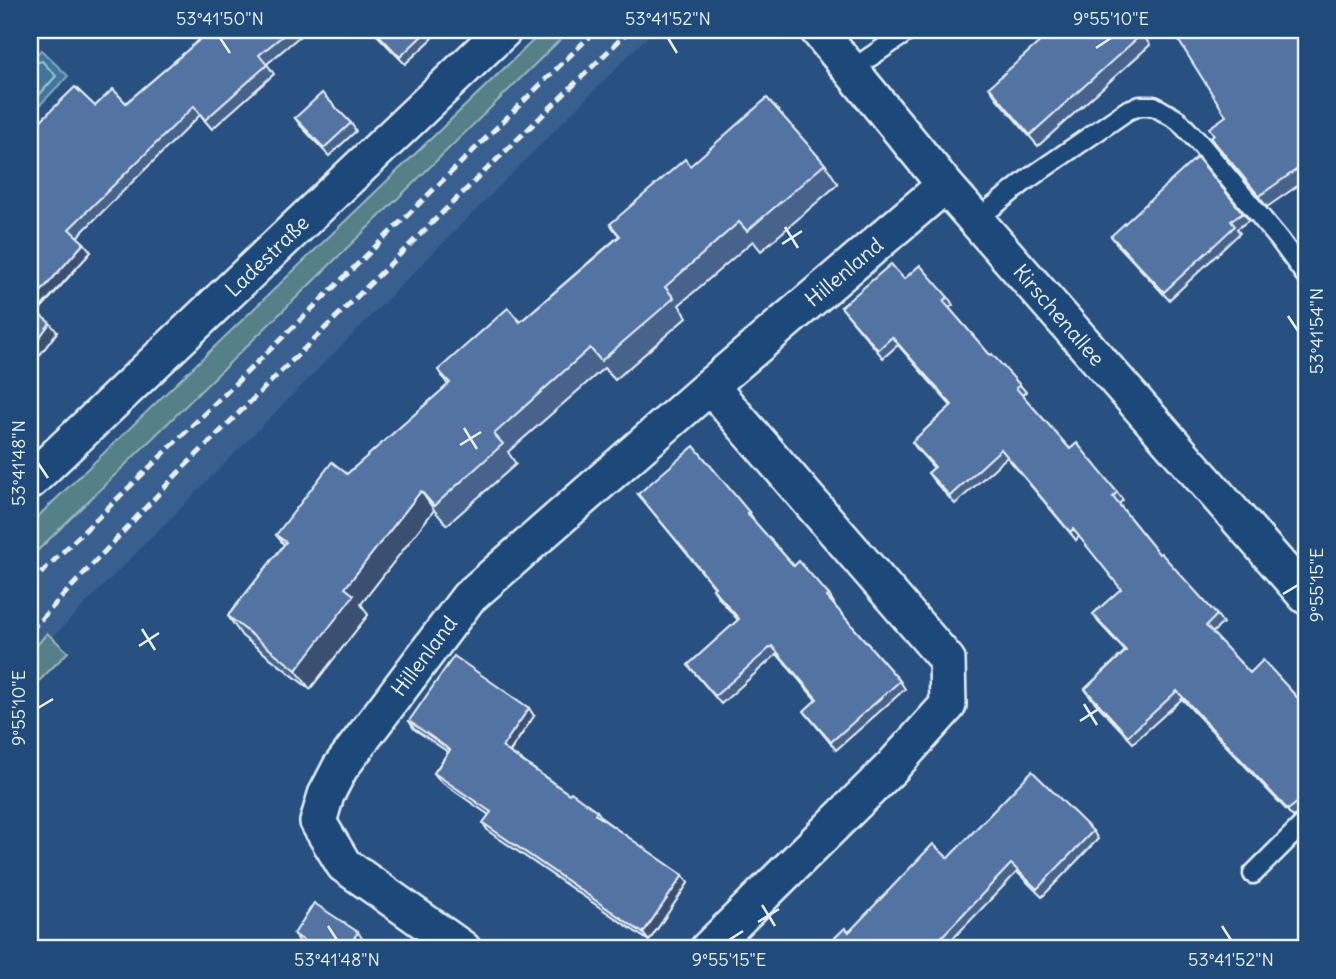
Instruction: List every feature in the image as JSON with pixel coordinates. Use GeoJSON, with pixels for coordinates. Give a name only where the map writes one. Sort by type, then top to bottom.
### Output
{"type":"FeatureCollection","features":[{"type":"Feature","properties":{"kind":"street","name":"Ladestraße"},"geometry":{"type":"LineString","coordinates":[[30,481],[504,30]]}},
{"type":"Feature","properties":{"kind":"street","name":"Kirschenallee"},"geometry":{"type":"LineString","coordinates":[[818,30],[945,185],[1306,596]]}},
{"type":"Feature","properties":{"kind":"street","name":"Hillenland"},"geometry":{"type":"LineString","coordinates":[[463,949],[344,865],[318,822],[326,795],[340,768],[468,598],[945,185]]}},
{"type":"Feature","properties":{"kind":"street"},"geometry":{"type":"LineString","coordinates":[[708,949],[892,767],[948,705],[947,660],[710,386]]}},
{"type":"Feature","properties":{"kind":"lane"},"geometry":{"type":"LineString","coordinates":[[851,70],[910,30]]}},
{"type":"Feature","properties":{"kind":"lane"},"geometry":{"type":"LineString","coordinates":[[976,220],[1028,179],[1128,110],[1140,106],[1154,106],[1178,120],[1202,146],[1306,276]]}},
{"type":"Feature","properties":{"kind":"lane"},"geometry":{"type":"LineString","coordinates":[[1253,874],[1306,821]]}},
{"type":"Feature","properties":{"kind":"shaded area"},"geometry":{"type":"Polygon","coordinates":[[[547,30],[654,30],[30,660],[30,525],[547,30]]]}},
{"type":"Feature","properties":{"kind":"green space"},"geometry":{"type":"Polygon","coordinates":[[[544,30],[570,30],[30,558],[30,524],[544,30]]]}},
{"type":"Feature","properties":{"kind":"green space"},"geometry":{"type":"Polygon","coordinates":[[[47,633],[68,652],[30,690],[30,654],[47,633]]]}},
{"type":"Feature","properties":{"kind":"water"},"geometry":{"type":"Polygon","coordinates":[[[41,50],[68,76],[30,115],[30,61],[41,50]]]}},
{"type":"Feature","properties":{"kind":"building"},"geometry":{"type":"Polygon","coordinates":[[[211,30],[290,30],[259,55],[267,65],[205,120],[194,106],[69,229],[84,243],[30,304],[30,131],[75,87],[95,106],[113,89],[126,103],[211,30]]]}},
{"type":"Feature","properties":{"kind":"building"},"geometry":{"type":"Polygon","coordinates":[[[374,30],[426,30],[427,31],[400,57],[374,30]]]}},
{"type":"Feature","properties":{"kind":"building"},"geometry":{"type":"Polygon","coordinates":[[[1053,30],[1138,30],[1142,34],[1030,135],[989,87],[1053,30]]]}},
{"type":"Feature","properties":{"kind":"building"},"geometry":{"type":"Polygon","coordinates":[[[1172,30],[1306,30],[1306,163],[1259,196],[1211,138],[1214,135],[1209,128],[1226,116],[1172,30]]]}},
{"type":"Feature","properties":{"kind":"building"},"geometry":{"type":"Polygon","coordinates":[[[322,93],[351,123],[324,148],[295,118],[322,93]]]}},
{"type":"Feature","properties":{"kind":"building"},"geometry":{"type":"Polygon","coordinates":[[[767,98],[825,164],[747,231],[739,222],[665,287],[674,298],[601,361],[590,348],[494,434],[503,444],[434,506],[421,491],[345,588],[354,595],[296,670],[228,616],[286,542],[276,535],[332,462],[347,474],[450,383],[438,370],[508,308],[520,322],[620,236],[610,224],[685,159],[690,166],[767,98]]]}},
{"type":"Feature","properties":{"kind":"building"},"geometry":{"type":"Polygon","coordinates":[[[1197,157],[1243,213],[1231,221],[1235,226],[1164,292],[1111,236],[1197,157]]]}},
{"type":"Feature","properties":{"kind":"building"},"geometry":{"type":"Polygon","coordinates":[[[891,264],[904,279],[920,265],[948,297],[943,301],[1020,385],[1016,388],[1070,449],[1077,443],[1117,492],[1113,497],[1159,554],[1161,553],[1217,615],[1206,626],[1250,673],[1263,660],[1306,707],[1306,804],[1298,802],[1288,810],[1177,691],[1128,736],[1085,689],[1126,651],[1093,614],[1121,589],[1073,529],[1070,532],[1001,449],[950,496],[928,473],[935,467],[912,442],[952,405],[892,337],[878,350],[841,307],[891,264]]]}},
{"type":"Feature","properties":{"kind":"building"},"geometry":{"type":"Polygon","coordinates":[[[30,307],[50,323],[30,350],[30,307]]]}},
{"type":"Feature","properties":{"kind":"building"},"geometry":{"type":"Polygon","coordinates":[[[694,446],[749,512],[747,513],[794,566],[799,561],[900,681],[831,742],[804,711],[817,699],[772,646],[715,696],[688,665],[739,619],[638,494],[694,446]]]}},
{"type":"Feature","properties":{"kind":"building"},"geometry":{"type":"Polygon","coordinates":[[[454,656],[529,708],[502,747],[569,794],[571,792],[597,811],[595,814],[683,875],[643,933],[483,823],[491,812],[434,773],[450,750],[409,721],[454,656]]]}},
{"type":"Feature","properties":{"kind":"building"},"geometry":{"type":"Polygon","coordinates":[[[1032,771],[1093,831],[1037,889],[1011,864],[930,949],[823,949],[845,928],[849,932],[933,844],[948,858],[1032,771]]]}},
{"type":"Feature","properties":{"kind":"building"},"geometry":{"type":"Polygon","coordinates":[[[314,903],[358,932],[354,938],[371,949],[316,949],[294,934],[314,903]]]}},
{"type":"Feature","properties":{"kind":"railway"},"geometry":{"type":"LineString","coordinates":[[30,584],[596,30]]}},
{"type":"Feature","properties":{"kind":"railway"},"geometry":{"type":"LineString","coordinates":[[30,631],[180,471],[630,30]]}}]}
